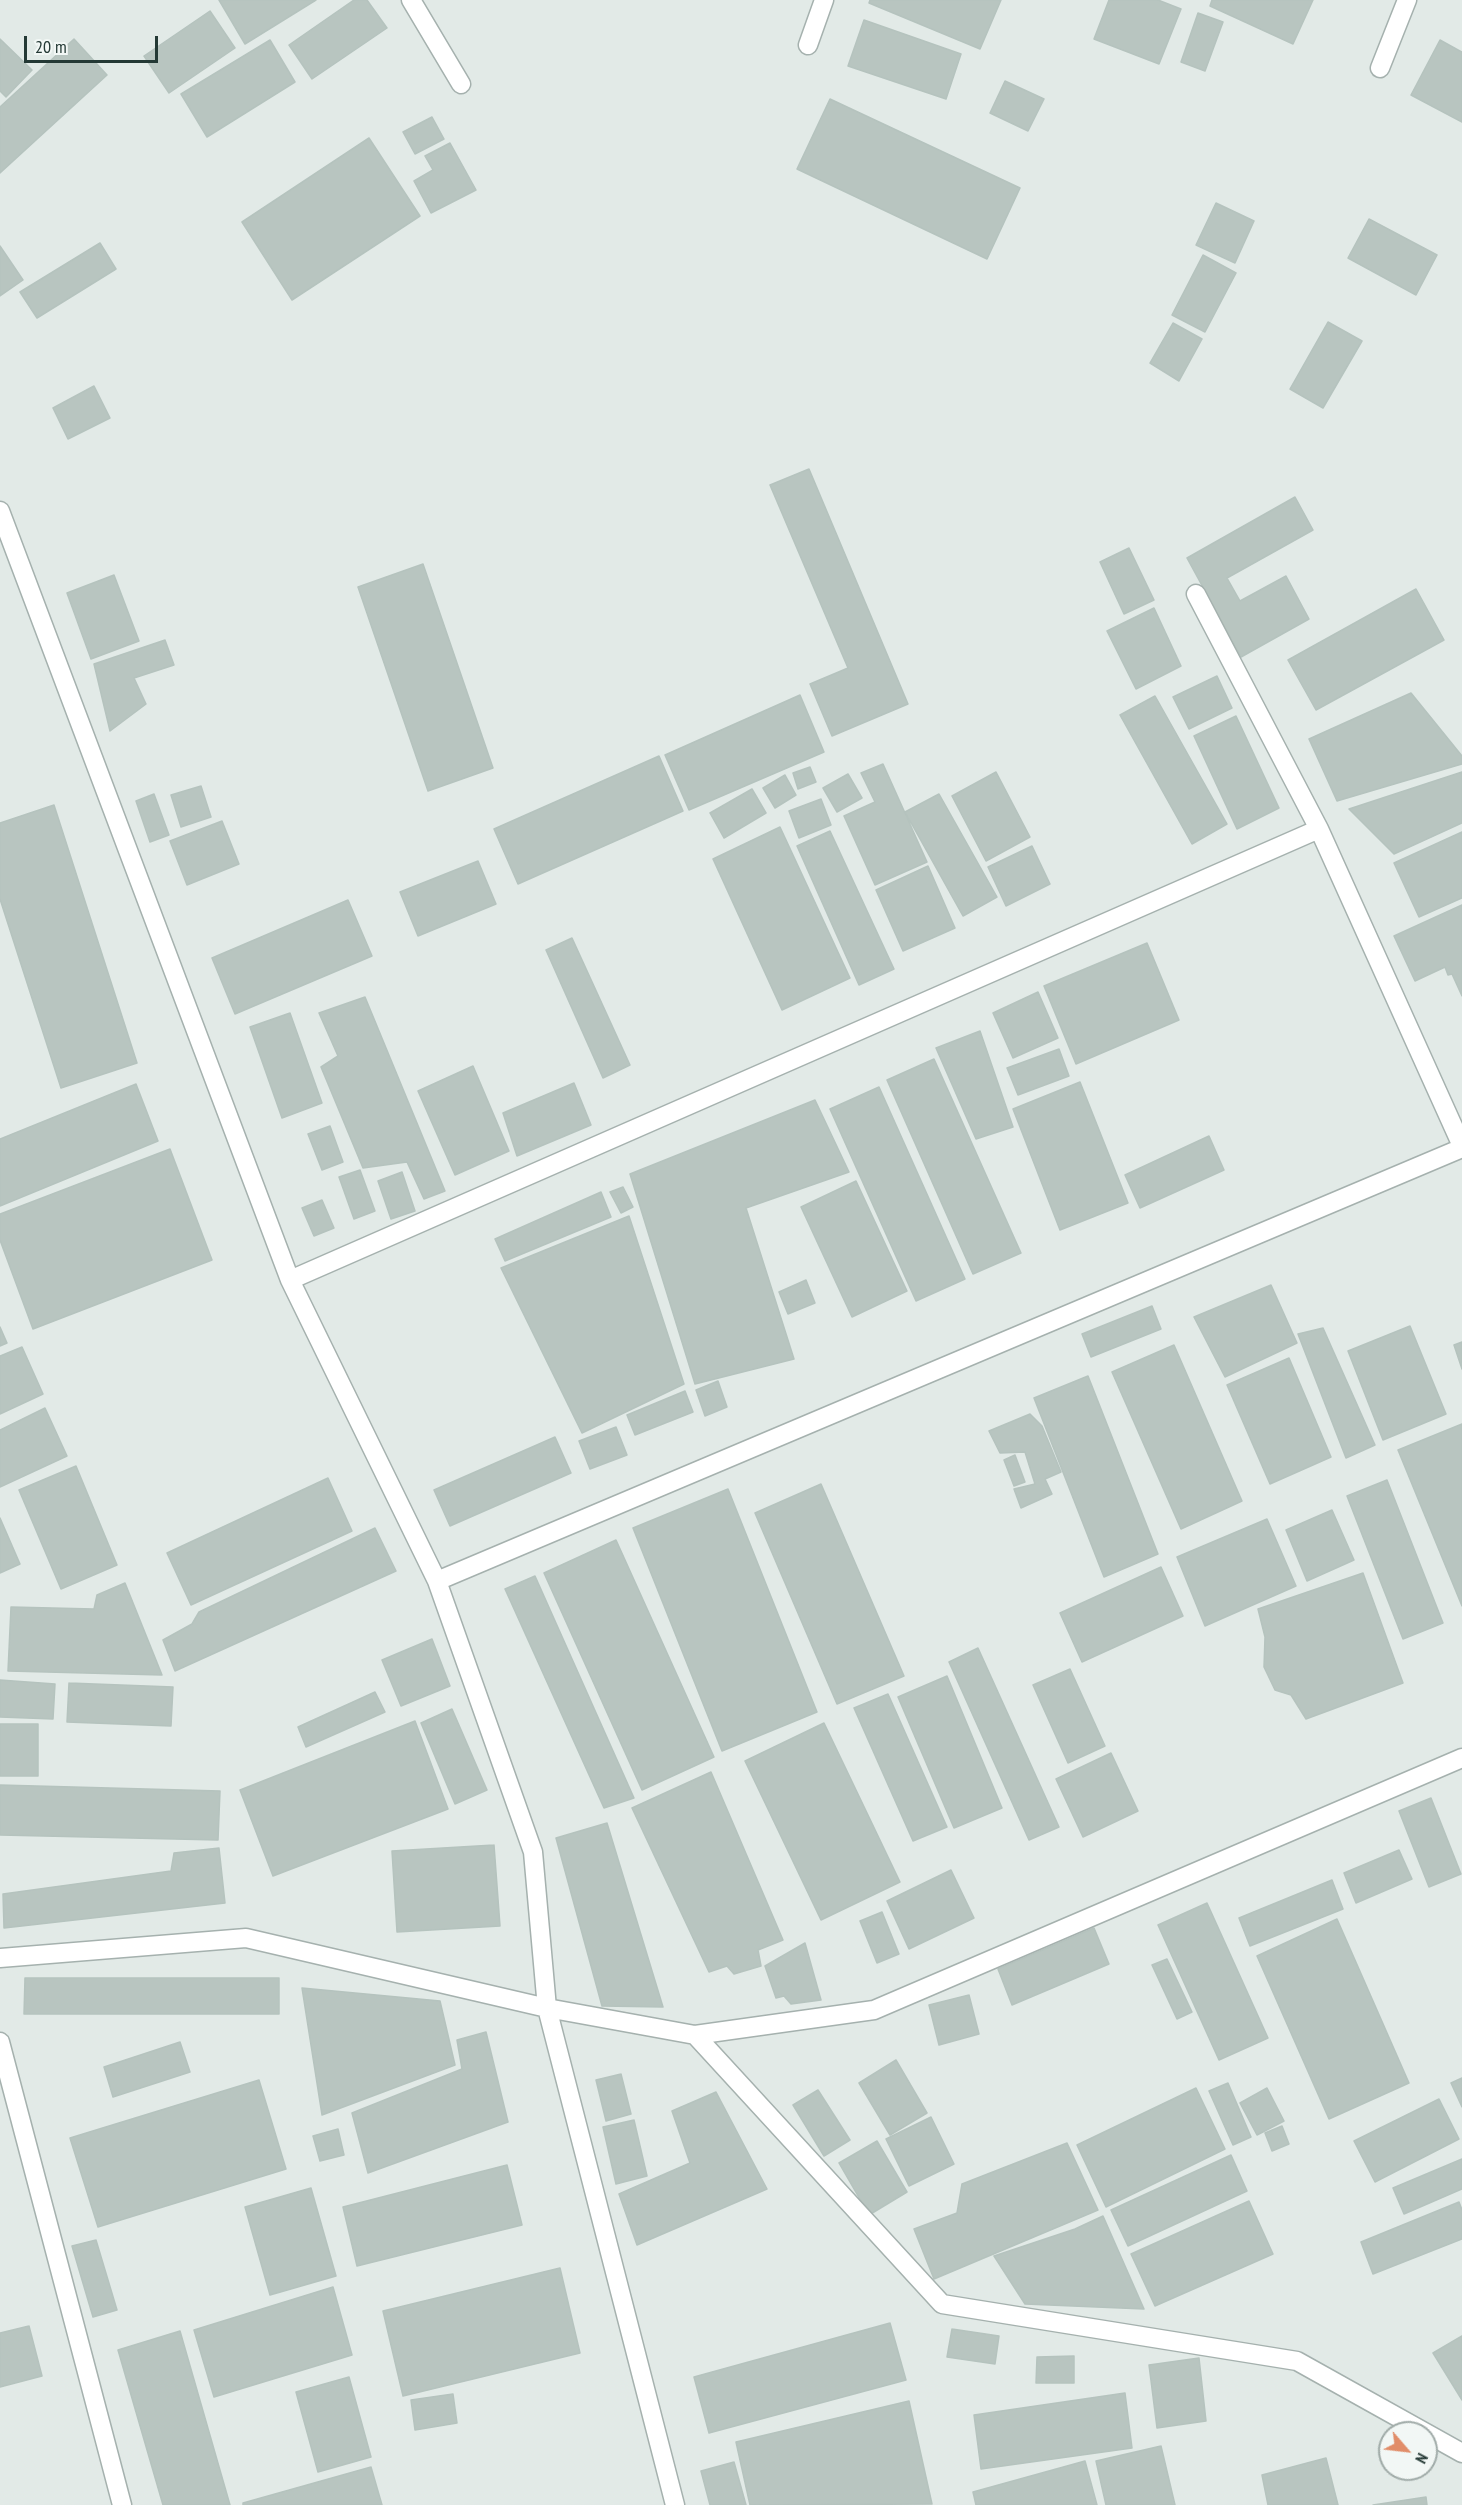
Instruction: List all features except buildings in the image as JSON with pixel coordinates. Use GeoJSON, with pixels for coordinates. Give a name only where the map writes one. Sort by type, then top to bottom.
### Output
{"type":"FeatureCollection","features":[{"type":"Feature","properties":{"kind":"street"},"geometry":{"type":"LineString","coordinates":[[411,0],[461,84]]}},
{"type":"Feature","properties":{"kind":"street"},"geometry":{"type":"LineString","coordinates":[[808,45],[825,0]]}},
{"type":"Feature","properties":{"kind":"street"},"geometry":{"type":"LineString","coordinates":[[1380,68],[1407,0]]}},
{"type":"Feature","properties":{"kind":"street"},"geometry":{"type":"LineString","coordinates":[[0,511],[290,1280],[437,1581],[533,1852],[547,2008],[675,2505]]}},
{"type":"Feature","properties":{"kind":"street"},"geometry":{"type":"LineString","coordinates":[[437,1581],[1462,1147],[1319,829],[1196,594]]}},
{"type":"Feature","properties":{"kind":"street"},"geometry":{"type":"LineString","coordinates":[[290,1280],[1319,829]]}},
{"type":"Feature","properties":{"kind":"street"},"geometry":{"type":"LineString","coordinates":[[0,1958],[246,1938],[547,2008],[695,2035],[874,2010],[1462,1758]]}},
{"type":"Feature","properties":{"kind":"street"},"geometry":{"type":"LineString","coordinates":[[695,2035],[942,2304],[1297,2361],[1462,2453]]}},
{"type":"Feature","properties":{"kind":"street"},"geometry":{"type":"LineString","coordinates":[[0,2042],[122,2505]]}}]}
